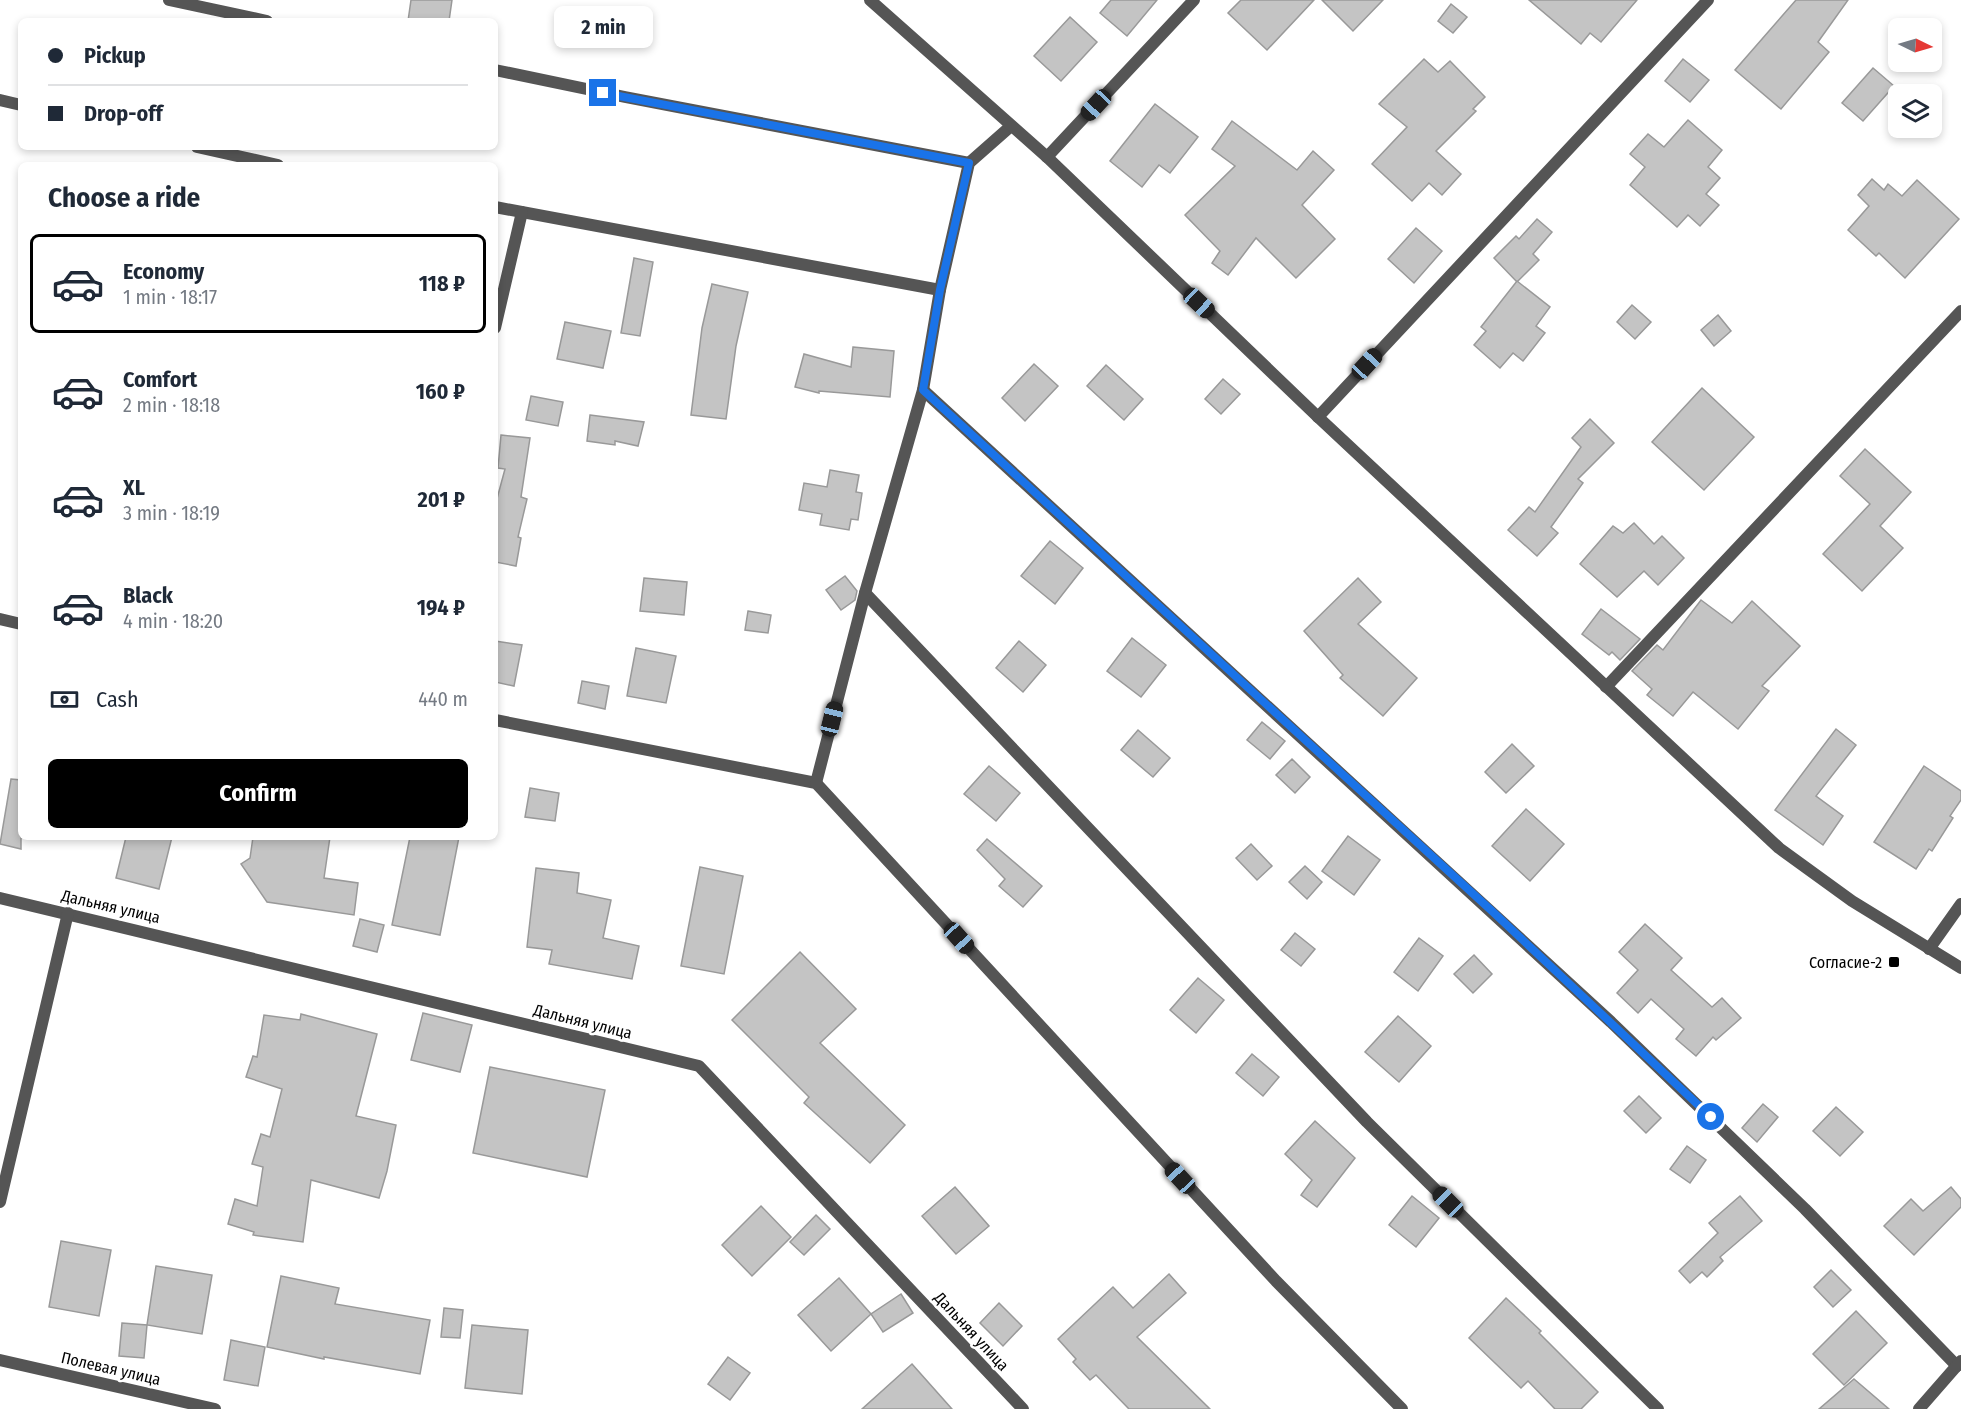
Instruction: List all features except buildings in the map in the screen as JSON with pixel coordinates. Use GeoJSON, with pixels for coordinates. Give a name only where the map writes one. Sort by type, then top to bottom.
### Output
{"type":"FeatureCollection","features":[{"type":"Feature","properties":{"kind":"street"},"geometry":{"type":"LineString","coordinates":[[169,0],[253,18]]}},
{"type":"Feature","properties":{"kind":"street"},"geometry":{"type":"LineString","coordinates":[[870,0],[1047,157],[1318,417],[1779,848],[1852,901],[1961,968]]}},
{"type":"Feature","properties":{"kind":"street"},"geometry":{"type":"LineString","coordinates":[[1047,157],[1194,0]]}},
{"type":"Feature","properties":{"kind":"street"},"geometry":{"type":"LineString","coordinates":[[1318,417],[1708,0]]}},
{"type":"Feature","properties":{"kind":"street"},"geometry":{"type":"LineString","coordinates":[[498,71],[969,163]]}},
{"type":"Feature","properties":{"kind":"street"},"geometry":{"type":"LineString","coordinates":[[0,100],[18,104]]}},
{"type":"Feature","properties":{"kind":"street"},"geometry":{"type":"LineString","coordinates":[[816,783],[865,593],[923,390],[940,290],[969,163],[1011,126]]}},
{"type":"Feature","properties":{"kind":"street"},"geometry":{"type":"LineString","coordinates":[[207,150],[249,162]]}},
{"type":"Feature","properties":{"kind":"street"},"geometry":{"type":"LineString","coordinates":[[498,208],[940,290]]}},
{"type":"Feature","properties":{"kind":"street"},"geometry":{"type":"LineString","coordinates":[[498,315],[522,212]]}},
{"type":"Feature","properties":{"kind":"street"},"geometry":{"type":"LineString","coordinates":[[1606,687],[1961,311]]}},
{"type":"Feature","properties":{"kind":"street"},"geometry":{"type":"LineString","coordinates":[[923,390],[1603,1014],[1805,1209],[1959,1364],[1919,1409]]}},
{"type":"Feature","properties":{"kind":"street"},"geometry":{"type":"LineString","coordinates":[[865,593],[1367,1122],[1658,1409]]}},
{"type":"Feature","properties":{"kind":"street"},"geometry":{"type":"LineString","coordinates":[[0,619],[18,623]]}},
{"type":"Feature","properties":{"kind":"street"},"geometry":{"type":"LineString","coordinates":[[498,721],[816,783],[1276,1281],[1402,1409]]}},
{"type":"Feature","properties":{"kind":"street","name":"Дальняя улица"},"geometry":{"type":"LineString","coordinates":[[0,898],[699,1066],[1023,1409]]}},
{"type":"Feature","properties":{"kind":"street"},"geometry":{"type":"LineString","coordinates":[[1929,949],[1961,904]]}},
{"type":"Feature","properties":{"kind":"street"},"geometry":{"type":"LineString","coordinates":[[0,1202],[68,913]]}},
{"type":"Feature","properties":{"kind":"street","name":"Полевая улица"},"geometry":{"type":"LineString","coordinates":[[0,1359],[215,1409]]}},
{"type":"Feature","properties":{"kind":"place","name":"Согласие-2"},"geometry":{"type":"Point","coordinates":[1894,962]}},
{"type":"Feature","properties":{"kind":"route"},"geometry":{"type":"LineString","coordinates":[[603,93],[969,163],[940,290],[923,390],[1493,912],[1711,1117]]}}]}
